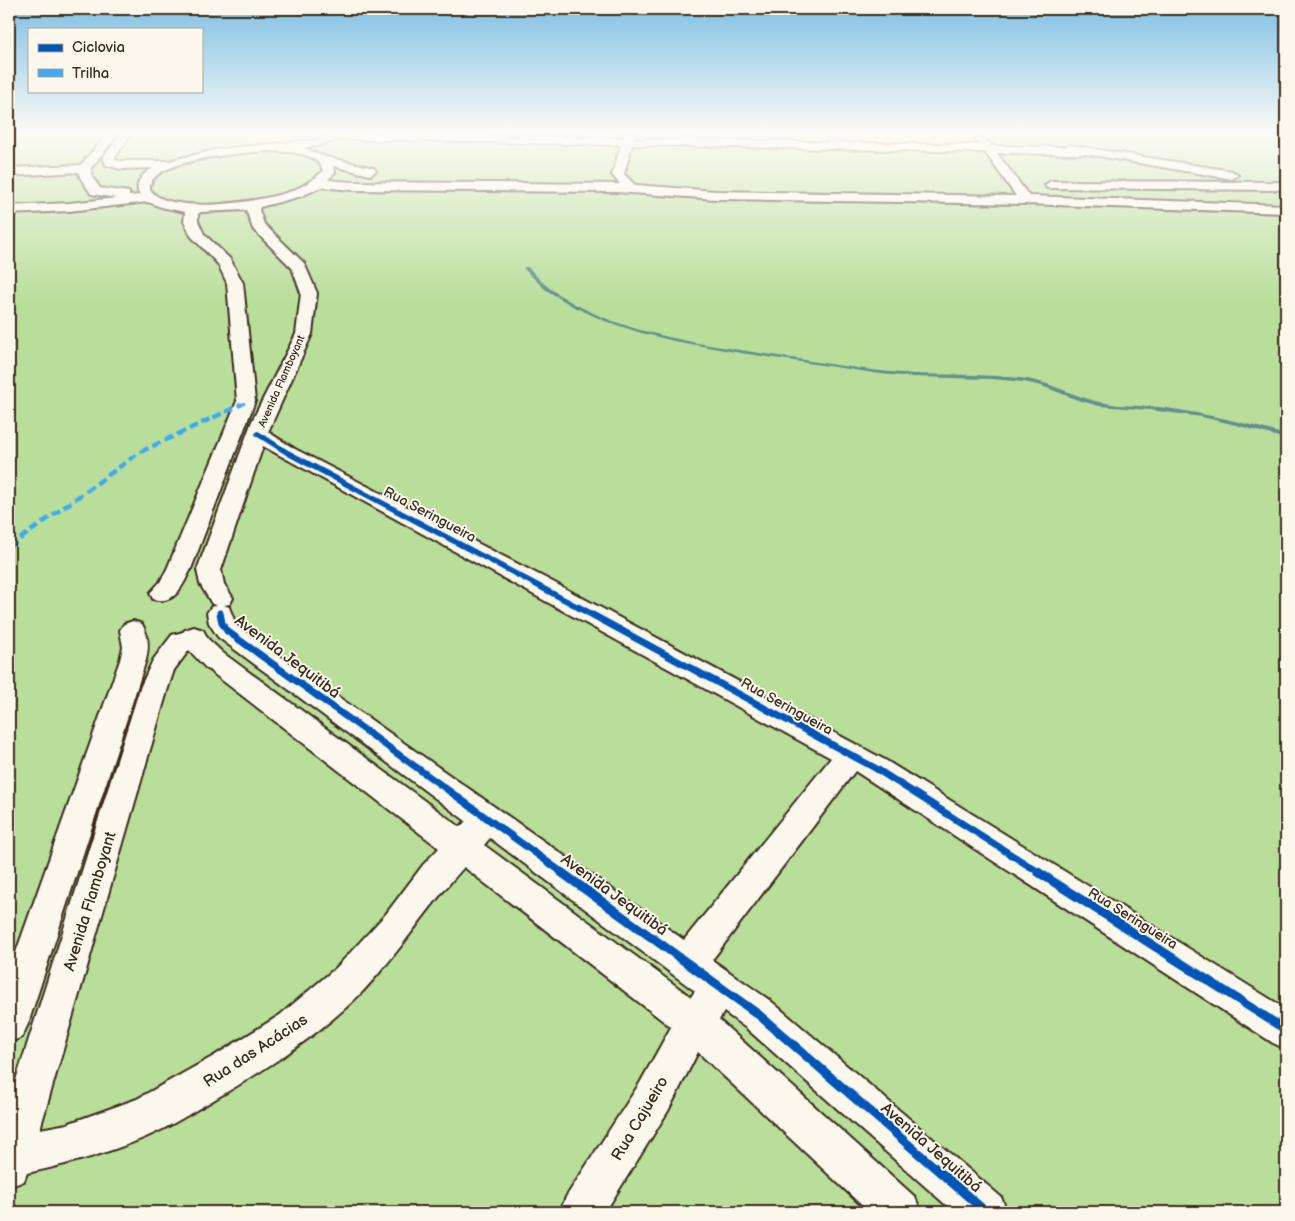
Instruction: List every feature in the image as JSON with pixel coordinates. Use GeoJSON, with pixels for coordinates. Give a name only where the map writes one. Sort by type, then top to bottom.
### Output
{"type":"FeatureCollection","features":[{"type":"Feature","properties":{"kind":"street"},"geometry":{"type":"LineString","coordinates":[[95,190],[113,194],[149,197],[170,205],[198,208],[254,204],[328,190]]}},
{"type":"Feature","properties":{"kind":"street"},"geometry":{"type":"LineString","coordinates":[[144,190],[149,197]]}},
{"type":"Feature","properties":{"kind":"street"},"geometry":{"type":"LineString","coordinates":[[288,197],[304,190]]}},
{"type":"Feature","properties":{"kind":"street"},"geometry":{"type":"LineString","coordinates":[[645,190],[716,195],[1025,200],[1286,209]]}},
{"type":"Feature","properties":{"kind":"street"},"geometry":{"type":"LineString","coordinates":[[1017,190],[1025,200]]}},
{"type":"Feature","properties":{"kind":"street"},"geometry":{"type":"LineString","coordinates":[[9,210],[69,207],[149,197]]}},
{"type":"Feature","properties":{"kind":"street","name":"Avenida Flamboyant"},"geometry":{"type":"LineString","coordinates":[[220,606],[209,570],[258,434],[304,334],[309,293],[299,266],[258,226],[252,210],[254,204]]}},
{"type":"Feature","properties":{"kind":"street","name":"Avenida Flamboyant"},"geometry":{"type":"LineString","coordinates":[[162,593],[175,579],[246,401],[235,283],[225,262],[198,236],[191,220],[191,213],[198,208]]}},
{"type":"Feature","properties":{"kind":"street","name":"Rua Seringueira"},"geometry":{"type":"LineString","coordinates":[[258,434],[288,452],[548,590],[851,755],[892,779],[1286,1030]]}},
{"type":"Feature","properties":{"kind":"street"},"geometry":{"type":"LineString","coordinates":[[223,460],[248,459],[269,452],[288,452]]}},
{"type":"Feature","properties":{"kind":"street"},"geometry":{"type":"LineString","coordinates":[[9,1024],[134,660],[136,647],[133,630],[132,623],[138,610],[151,599],[174,588],[198,586],[208,588],[220,606],[206,630],[168,644],[145,641],[137,637],[133,630]]}},
{"type":"Feature","properties":{"kind":"street","name":"Avenida Jequitibá"},"geometry":{"type":"LineString","coordinates":[[220,606],[222,623],[227,631],[760,1015],[986,1212]]}},
{"type":"Feature","properties":{"kind":"street"},"geometry":{"type":"LineString","coordinates":[[188,638],[199,645],[214,660],[695,1023],[900,1212]]}},
{"type":"Feature","properties":{"kind":"street","name":"Avenida Flamboyant"},"geometry":{"type":"LineString","coordinates":[[10,1159],[154,688],[162,667],[188,638]]}},
{"type":"Feature","properties":{"kind":"street"},"geometry":{"type":"LineString","coordinates":[[688,963],[851,755]]}},
{"type":"Feature","properties":{"kind":"street","name":"Rua das Acácias"},"geometry":{"type":"LineString","coordinates":[[10,1159],[68,1144],[147,1116],[228,1070],[293,1028],[350,979],[398,925],[435,875],[488,819]]}},
{"type":"Feature","properties":{"kind":"street","name":"Rua Cajueiro"},"geometry":{"type":"LineString","coordinates":[[688,963],[698,991],[695,1023]]}},
{"type":"Feature","properties":{"kind":"street","name":"Rua Cajueiro"},"geometry":{"type":"LineString","coordinates":[[581,1212],[654,1097],[695,1023],[720,986]]}},
{"type":"Feature","properties":{"kind":"green space"},"geometry":{"type":"Polygon","coordinates":[[[9,190],[1286,190],[1286,1212],[9,1212],[9,190]]]}},
{"type":"Feature","properties":{"kind":"waterway"},"geometry":{"type":"LineString","coordinates":[[526,268],[548,289],[575,306],[606,320],[674,340],[741,352],[881,372],[1024,380],[1099,404],[1150,408],[1202,416],[1253,427],[1286,437]]}},
{"type":"Feature","properties":{"kind":"marked path"},"geometry":{"type":"LineString","coordinates":[[9,547],[140,452],[245,403]]}},
{"type":"Feature","properties":{"kind":"cycle path"},"geometry":{"type":"LineString","coordinates":[[258,434],[288,453],[540,586],[875,768],[1286,1030]]}},
{"type":"Feature","properties":{"kind":"cycle path"},"geometry":{"type":"LineString","coordinates":[[220,613],[222,623],[227,631],[759,1015],[986,1212]]}}]}
